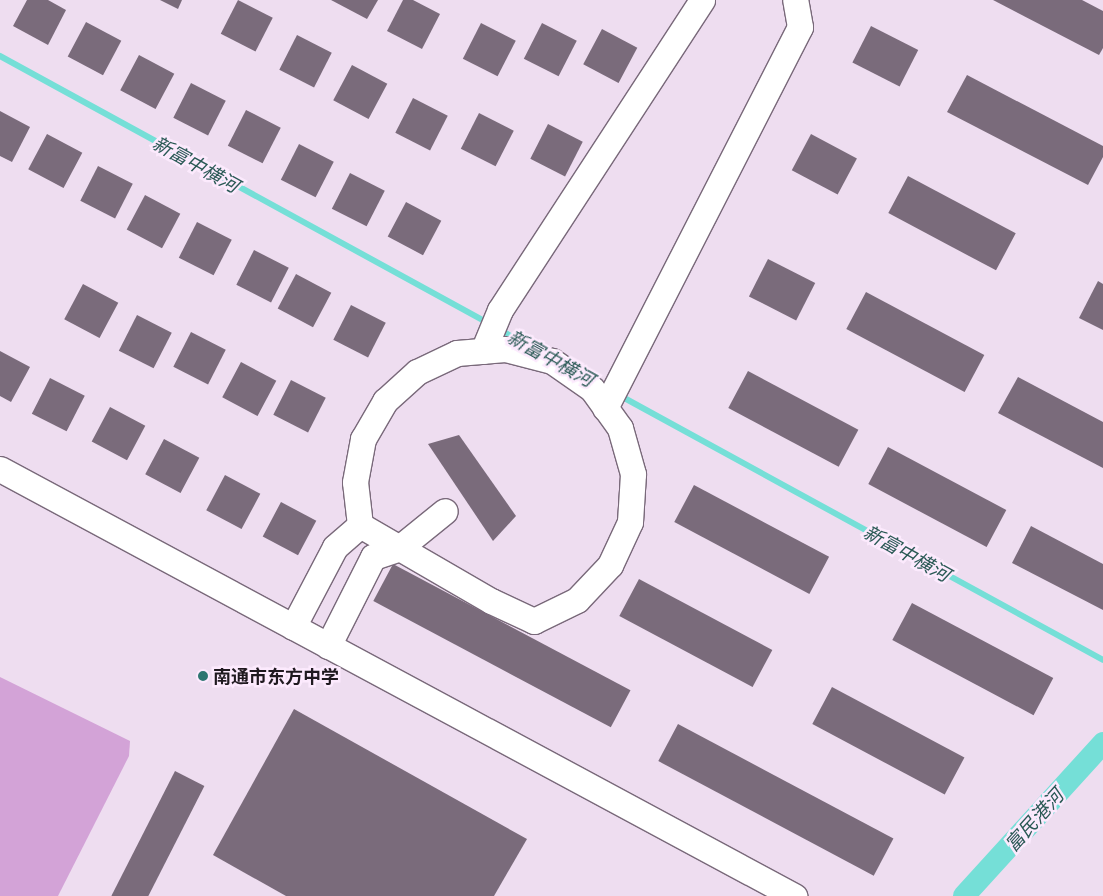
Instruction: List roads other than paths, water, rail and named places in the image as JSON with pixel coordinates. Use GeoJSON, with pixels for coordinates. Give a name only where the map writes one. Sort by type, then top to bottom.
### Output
{"type":"FeatureCollection","features":[{"type":"Feature","properties":{"kind":"street"},"geometry":{"type":"LineString","coordinates":[[482,351],[500,310],[702,0]]}},
{"type":"Feature","properties":{"kind":"street"},"geometry":{"type":"LineString","coordinates":[[605,408],[800,27],[794,0]]}},
{"type":"Feature","properties":{"kind":"street"},"geometry":{"type":"LineString","coordinates":[[505,349],[552,361],[592,388],[620,428],[633,474],[630,522],[610,566],[577,600],[534,621],[398,549],[360,525],[355,482],[363,439],[385,401],[417,372],[457,354],[505,349]]}},
{"type":"Feature","properties":{"kind":"street"},"geometry":{"type":"LineString","coordinates":[[0,469],[794,896]]}},
{"type":"Feature","properties":{"kind":"street"},"geometry":{"type":"LineString","coordinates":[[328,646],[373,557],[398,549],[445,510]]}},
{"type":"Feature","properties":{"kind":"street"},"geometry":{"type":"LineString","coordinates":[[294,627],[335,547],[360,525]]}},
{"type":"Feature","properties":{"kind":"waterway","name":"新富中横河"},"geometry":{"type":"LineString","coordinates":[[0,56],[488,323]]}},
{"type":"Feature","properties":{"kind":"waterway","name":"新富中横河"},"geometry":{"type":"LineString","coordinates":[[497,328],[523,343]]}},
{"type":"Feature","properties":{"kind":"waterway","name":"新富中横河"},"geometry":{"type":"LineString","coordinates":[[617,394],[1103,660]]}},
{"type":"Feature","properties":{"kind":"waterway","name":"富民港河"},"geometry":{"type":"LineString","coordinates":[[964,896],[1103,743]]}},
{"type":"Feature","properties":{"kind":"place","name":"南通市东方中学"},"geometry":{"type":"Point","coordinates":[203,676]}}]}
